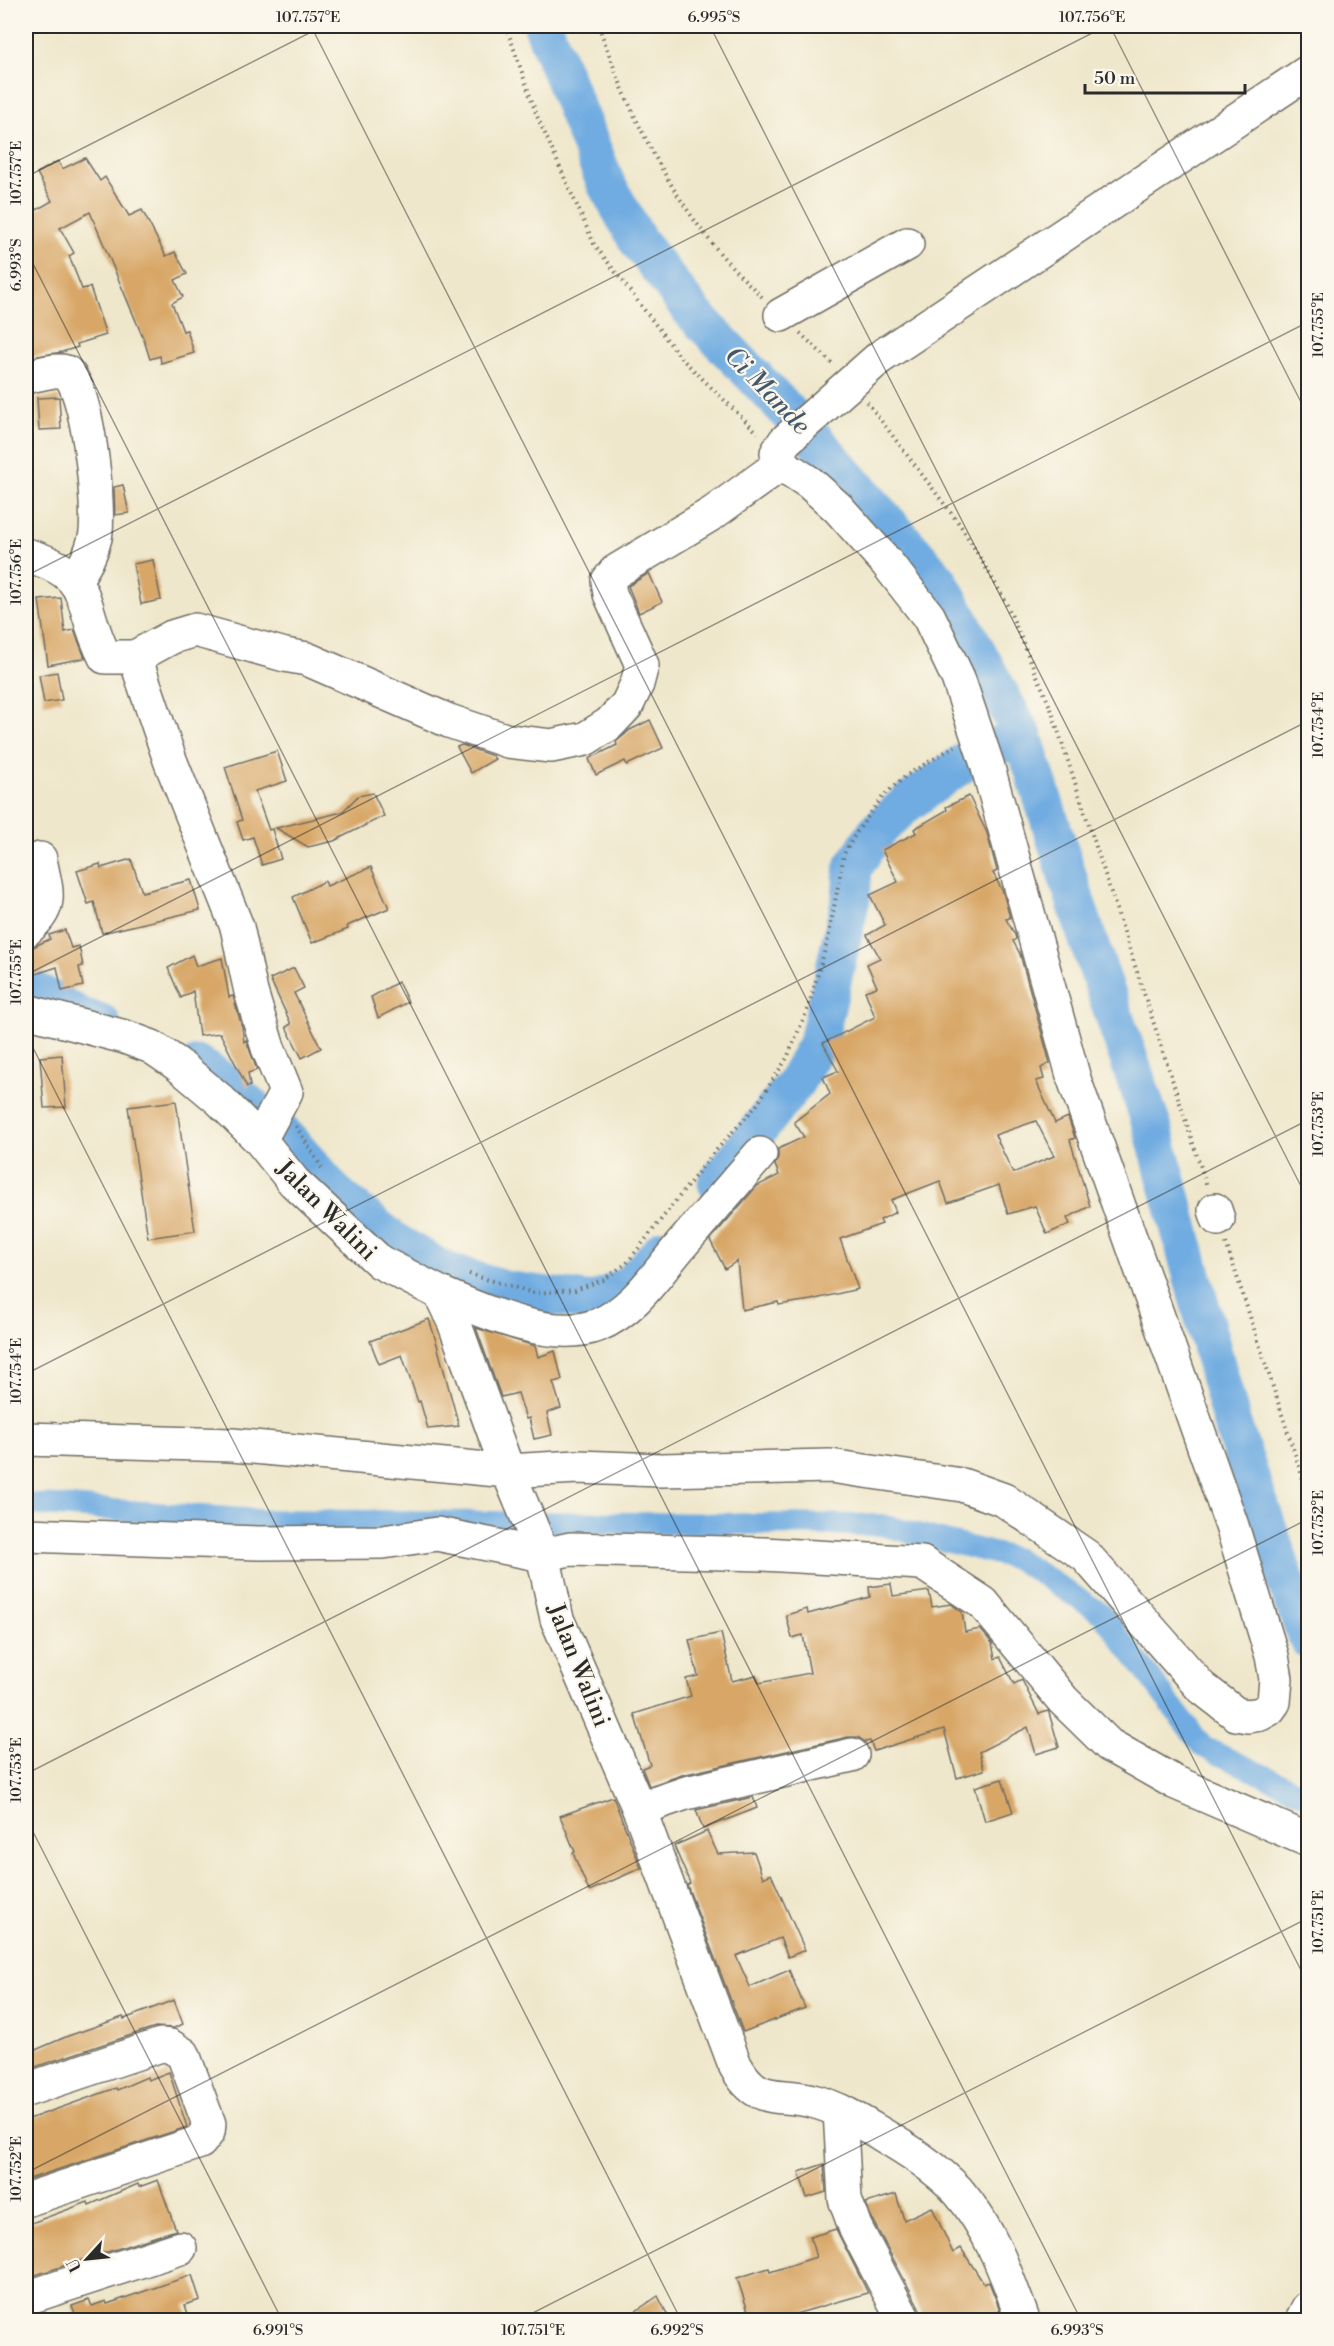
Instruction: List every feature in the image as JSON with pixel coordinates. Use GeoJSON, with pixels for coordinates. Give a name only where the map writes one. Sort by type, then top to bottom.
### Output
{"type":"FeatureCollection","features":[{"type":"Feature","properties":{"kind":"street"},"geometry":{"type":"LineString","coordinates":[[26,555],[64,570],[75,579],[84,597],[105,657],[135,657],[171,637],[195,630],[307,659],[442,718],[508,741],[551,746],[585,739],[609,724],[627,705],[637,684],[642,665],[610,594],[608,581],[615,572],[713,513],[781,453],[837,393],[879,358],[1308,72]]}},
{"type":"Feature","properties":{"kind":"street"},"geometry":{"type":"LineString","coordinates":[[781,315],[907,244]]}},
{"type":"Feature","properties":{"kind":"street"},"geometry":{"type":"LineString","coordinates":[[26,377],[61,370],[67,373],[75,385],[92,447],[97,511],[95,537],[87,564],[75,579]]}},
{"type":"Feature","properties":{"kind":"street"},"geometry":{"type":"LineString","coordinates":[[26,1439],[232,1445],[510,1476],[577,1467],[661,1470],[830,1466],[962,1485],[1004,1500],[1086,1556],[1202,1687],[1236,1714],[1248,1716],[1260,1714],[1269,1709],[1274,1702],[1276,1679],[1260,1617],[1228,1515],[1074,1079],[981,747],[958,678],[929,617],[838,508],[781,453]]}},
{"type":"Feature","properties":{"kind":"street"},"geometry":{"type":"LineString","coordinates":[[135,657],[170,760],[237,927],[251,992],[268,1048],[272,1118]]}},
{"type":"Feature","properties":{"kind":"street"},"geometry":{"type":"LineString","coordinates":[[26,930],[43,914],[46,902],[40,859]]}},
{"type":"Feature","properties":{"kind":"street","name":"Jalan Walini"},"geometry":{"type":"LineString","coordinates":[[26,1011],[100,1029],[152,1047],[196,1078],[272,1118],[294,1182],[380,1262],[450,1282],[454,1322],[510,1476],[541,1552],[557,1619],[639,1809],[698,1970],[743,2081],[756,2091],[768,2096],[816,2102],[840,2111],[903,2147],[935,2171],[956,2190],[974,2212],[996,2252],[1023,2320]]}},
{"type":"Feature","properties":{"kind":"street"},"geometry":{"type":"LineString","coordinates":[[450,1282],[486,1312],[540,1328],[574,1329],[597,1325],[632,1304],[760,1154]]}},
{"type":"Feature","properties":{"kind":"street"},"geometry":{"type":"LineString","coordinates":[[26,1535],[258,1543],[383,1542],[437,1534],[541,1552],[570,1549],[763,1554],[922,1563],[982,1603],[1064,1700],[1109,1745],[1173,1782],[1308,1840]]}},
{"type":"Feature","properties":{"kind":"street"},"geometry":{"type":"LineString","coordinates":[[639,1809],[686,1792],[852,1755]]}},
{"type":"Feature","properties":{"kind":"street"},"geometry":{"type":"LineString","coordinates":[[26,2090],[160,2045],[170,2046],[183,2054],[208,2124],[208,2132],[200,2142],[26,2200]]}},
{"type":"Feature","properties":{"kind":"street"},"geometry":{"type":"LineString","coordinates":[[840,2111],[845,2199],[855,2227],[904,2320]]}},
{"type":"Feature","properties":{"kind":"street"},"geometry":{"type":"LineString","coordinates":[[26,2298],[180,2248]]}},
{"type":"Feature","properties":{"kind":"street"},"geometry":{"type":"LineString","coordinates":[[1302,2320],[1308,2308]]}},
{"type":"Feature","properties":{"kind":"path"},"geometry":{"type":"LineString","coordinates":[[506,26],[537,116],[594,244],[681,358],[781,453]]}},
{"type":"Feature","properties":{"kind":"path"},"geometry":{"type":"LineString","coordinates":[[450,1282],[534,1293],[575,1290],[603,1280],[627,1263],[711,1156],[756,1106],[787,1059],[808,1008],[828,939],[844,854],[856,832],[884,795],[907,775],[981,747]]}},
{"type":"Feature","properties":{"kind":"path"},"geometry":{"type":"LineString","coordinates":[[272,1118],[293,1121],[329,1179]]}},
{"type":"Feature","properties":{"kind":"path"},"geometry":{"type":"LineString","coordinates":[[1217,1214],[1308,1494]]}},
{"type":"Feature","properties":{"kind":"building"},"geometry":{"type":"Polygon","coordinates":[[[85,158],[100,181],[105,177],[129,216],[142,210],[166,256],[175,252],[187,274],[175,280],[183,297],[172,303],[183,331],[187,330],[194,353],[161,363],[160,356],[150,359],[90,212],[60,228],[74,253],[69,256],[82,289],[90,287],[106,335],[77,344],[78,347],[62,352],[26,358],[26,216],[52,201],[37,173],[58,161],[62,169],[85,158]]]}},
{"type":"Feature","properties":{"kind":"building"},"geometry":{"type":"Polygon","coordinates":[[[59,397],[61,429],[39,430],[37,398],[59,397]]]}},
{"type":"Feature","properties":{"kind":"building"},"geometry":{"type":"Polygon","coordinates":[[[123,485],[129,513],[115,515],[114,487],[123,485]]]}},
{"type":"Feature","properties":{"kind":"building"},"geometry":{"type":"Polygon","coordinates":[[[153,560],[161,600],[141,604],[133,564],[153,560]]]}},
{"type":"Feature","properties":{"kind":"building"},"geometry":{"type":"Polygon","coordinates":[[[649,573],[662,602],[639,613],[628,586],[649,573]]]}},
{"type":"Feature","properties":{"kind":"building"},"geometry":{"type":"Polygon","coordinates":[[[61,598],[65,632],[74,630],[85,658],[48,665],[39,600],[61,598]]]}},
{"type":"Feature","properties":{"kind":"building"},"geometry":{"type":"Polygon","coordinates":[[[57,672],[62,700],[44,703],[39,675],[57,672]]]}},
{"type":"Feature","properties":{"kind":"building"},"geometry":{"type":"Polygon","coordinates":[[[650,720],[663,748],[627,765],[625,761],[596,775],[589,759],[617,745],[616,742],[630,730],[650,720]]]}},
{"type":"Feature","properties":{"kind":"building"},"geometry":{"type":"Polygon","coordinates":[[[462,745],[493,756],[495,759],[471,773],[457,747],[462,745]]]}},
{"type":"Feature","properties":{"kind":"building"},"geometry":{"type":"Polygon","coordinates":[[[277,751],[287,781],[255,791],[269,830],[272,829],[281,859],[262,865],[253,837],[243,840],[237,822],[242,820],[225,767],[277,751]]]}},
{"type":"Feature","properties":{"kind":"building"},"geometry":{"type":"Polygon","coordinates":[[[373,793],[384,816],[334,841],[308,847],[276,828],[342,812],[358,796],[373,793]]]}},
{"type":"Feature","properties":{"kind":"building"},"geometry":{"type":"Polygon","coordinates":[[[969,796],[987,833],[997,871],[993,873],[1003,892],[1010,918],[1006,919],[1015,935],[1016,939],[1013,941],[1020,954],[1050,1063],[1041,1068],[1044,1079],[1036,1081],[1055,1123],[1068,1117],[1075,1138],[1070,1140],[1090,1206],[1067,1218],[1070,1224],[1047,1234],[1035,1206],[1008,1214],[999,1185],[948,1203],[940,1181],[891,1200],[896,1212],[880,1220],[882,1224],[840,1239],[858,1289],[811,1300],[779,1305],[778,1302],[742,1310],[737,1261],[725,1269],[710,1240],[757,1186],[779,1175],[775,1165],[778,1149],[804,1137],[794,1122],[830,1094],[823,1077],[838,1071],[823,1043],[875,1017],[865,991],[877,987],[867,964],[880,958],[867,935],[885,925],[870,895],[898,882],[882,850],[916,833],[914,829],[947,810],[946,807],[969,796]],[[1036,1121],[995,1135],[1013,1173],[1054,1156],[1036,1121]]]}},
{"type":"Feature","properties":{"kind":"building"},"geometry":{"type":"Polygon","coordinates":[[[131,859],[142,892],[191,880],[200,910],[102,933],[94,902],[88,904],[77,871],[100,864],[101,868],[131,859]]]}},
{"type":"Feature","properties":{"kind":"building"},"geometry":{"type":"Polygon","coordinates":[[[371,867],[389,908],[347,926],[348,929],[312,943],[293,897],[325,881],[327,886],[371,867]]]}},
{"type":"Feature","properties":{"kind":"building"},"geometry":{"type":"Polygon","coordinates":[[[65,930],[71,948],[79,946],[83,966],[79,967],[83,986],[62,991],[57,967],[33,975],[26,948],[50,939],[49,935],[65,930]]]}},
{"type":"Feature","properties":{"kind":"building"},"geometry":{"type":"Polygon","coordinates":[[[192,955],[196,966],[222,958],[229,997],[233,996],[244,1042],[246,1040],[257,1070],[248,1073],[250,1086],[247,1087],[220,1033],[199,1036],[193,991],[181,998],[168,968],[192,955]]]}},
{"type":"Feature","properties":{"kind":"building"},"geometry":{"type":"Polygon","coordinates":[[[294,968],[304,988],[294,993],[321,1048],[302,1058],[286,1027],[291,1024],[270,979],[294,968]]]}},
{"type":"Feature","properties":{"kind":"building"},"geometry":{"type":"Polygon","coordinates":[[[398,982],[408,1002],[378,1018],[371,997],[398,982]]]}},
{"type":"Feature","properties":{"kind":"building"},"geometry":{"type":"Polygon","coordinates":[[[62,1055],[66,1107],[44,1108],[40,1057],[62,1055]]]}},
{"type":"Feature","properties":{"kind":"building"},"geometry":{"type":"Polygon","coordinates":[[[176,1101],[195,1231],[148,1238],[128,1107],[176,1101]]]}},
{"type":"Feature","properties":{"kind":"building"},"geometry":{"type":"Polygon","coordinates":[[[429,1319],[459,1426],[428,1429],[402,1355],[379,1364],[370,1341],[429,1319]]]}},
{"type":"Feature","properties":{"kind":"building"},"geometry":{"type":"Polygon","coordinates":[[[476,1328],[535,1346],[538,1357],[555,1351],[562,1380],[553,1382],[561,1408],[547,1413],[552,1435],[534,1439],[529,1418],[526,1419],[518,1393],[501,1397],[476,1328]]]}},
{"type":"Feature","properties":{"kind":"building"},"geometry":{"type":"Polygon","coordinates":[[[891,1584],[893,1596],[929,1591],[932,1607],[951,1604],[962,1612],[965,1632],[980,1629],[992,1643],[995,1659],[1000,1657],[1014,1684],[1022,1680],[1039,1714],[1048,1711],[1059,1747],[1036,1754],[1028,1727],[979,1752],[984,1770],[957,1778],[944,1729],[874,1751],[870,1741],[865,1742],[858,1737],[848,1737],[682,1775],[649,1786],[642,1768],[650,1765],[634,1714],[691,1696],[686,1679],[698,1676],[689,1640],[721,1633],[732,1681],[756,1675],[759,1683],[810,1673],[803,1635],[792,1638],[786,1615],[807,1609],[808,1614],[870,1597],[869,1587],[891,1584]]]}},
{"type":"Feature","properties":{"kind":"building"},"geometry":{"type":"Polygon","coordinates":[[[1002,1779],[1013,1812],[985,1821],[975,1787],[1002,1779]]]}},
{"type":"Feature","properties":{"kind":"building"},"geometry":{"type":"Polygon","coordinates":[[[613,1797],[641,1868],[589,1891],[560,1816],[613,1797]]]}},
{"type":"Feature","properties":{"kind":"building"},"geometry":{"type":"Polygon","coordinates":[[[753,1797],[757,1808],[703,1829],[696,1810],[753,1797]]]}},
{"type":"Feature","properties":{"kind":"building"},"geometry":{"type":"Polygon","coordinates":[[[707,1831],[718,1854],[754,1852],[763,1878],[771,1874],[805,1950],[788,1957],[780,1938],[736,1956],[750,1987],[789,1970],[805,2008],[743,2032],[687,1885],[690,1883],[674,1846],[707,1831]]]}},
{"type":"Feature","properties":{"kind":"building"},"geometry":{"type":"Polygon","coordinates":[[[174,2000],[183,2024],[174,2028],[155,2027],[26,2070],[26,2054],[68,2036],[123,2017],[124,2019],[174,2000]]]}},
{"type":"Feature","properties":{"kind":"building"},"geometry":{"type":"Polygon","coordinates":[[[169,2072],[187,2127],[26,2180],[26,2120],[116,2088],[117,2090],[147,2077],[148,2080],[169,2072]]]}},
{"type":"Feature","properties":{"kind":"building"},"geometry":{"type":"Polygon","coordinates":[[[824,2164],[826,2192],[807,2198],[799,2172],[824,2164]]]}},
{"type":"Feature","properties":{"kind":"building"},"geometry":{"type":"Polygon","coordinates":[[[158,2180],[176,2230],[26,2278],[26,2225],[88,2202],[89,2205],[138,2184],[139,2187],[158,2180]]]}},
{"type":"Feature","properties":{"kind":"building"},"geometry":{"type":"Polygon","coordinates":[[[896,2194],[904,2220],[932,2207],[953,2253],[961,2248],[984,2284],[989,2282],[1000,2310],[973,2320],[923,2320],[921,2311],[872,2219],[866,2203],[896,2194]]]}},
{"type":"Feature","properties":{"kind":"building"},"geometry":{"type":"Polygon","coordinates":[[[836,2229],[868,2293],[785,2317],[786,2320],[751,2320],[737,2278],[769,2268],[770,2272],[816,2257],[810,2237],[836,2229]]]}},
{"type":"Feature","properties":{"kind":"building"},"geometry":{"type":"Polygon","coordinates":[[[192,2275],[200,2300],[185,2305],[190,2320],[59,2320],[75,2313],[72,2306],[89,2300],[92,2306],[106,2301],[107,2304],[192,2275]]]}},
{"type":"Feature","properties":{"kind":"building"},"geometry":{"type":"Polygon","coordinates":[[[658,2296],[670,2320],[623,2320],[658,2296]]]}},
{"type":"Feature","properties":{"kind":"waterway","name":"Ci Mande"},"geometry":{"type":"LineString","coordinates":[[543,26],[606,184],[638,241],[693,313],[817,442],[938,580],[1023,737]]}},
{"type":"Feature","properties":{"kind":"waterway"},"geometry":{"type":"LineString","coordinates":[[717,1183],[795,1083],[818,1042],[851,898],[853,868],[876,832],[906,804],[976,754],[1023,737],[1087,937],[1153,1129],[1232,1424],[1308,1639]]}},
{"type":"Feature","properties":{"kind":"waterway"},"geometry":{"type":"LineString","coordinates":[[26,986],[81,1017],[101,1023]]}},
{"type":"Feature","properties":{"kind":"waterway"},"geometry":{"type":"LineString","coordinates":[[198,1065],[225,1083],[287,1138],[335,1193],[395,1242],[442,1270],[504,1290],[594,1302],[629,1285],[663,1249]]}},
{"type":"Feature","properties":{"kind":"waterway"},"geometry":{"type":"LineString","coordinates":[[26,1504],[259,1520],[881,1525],[1017,1559],[1101,1613],[1203,1747],[1308,1796]]}}]}
